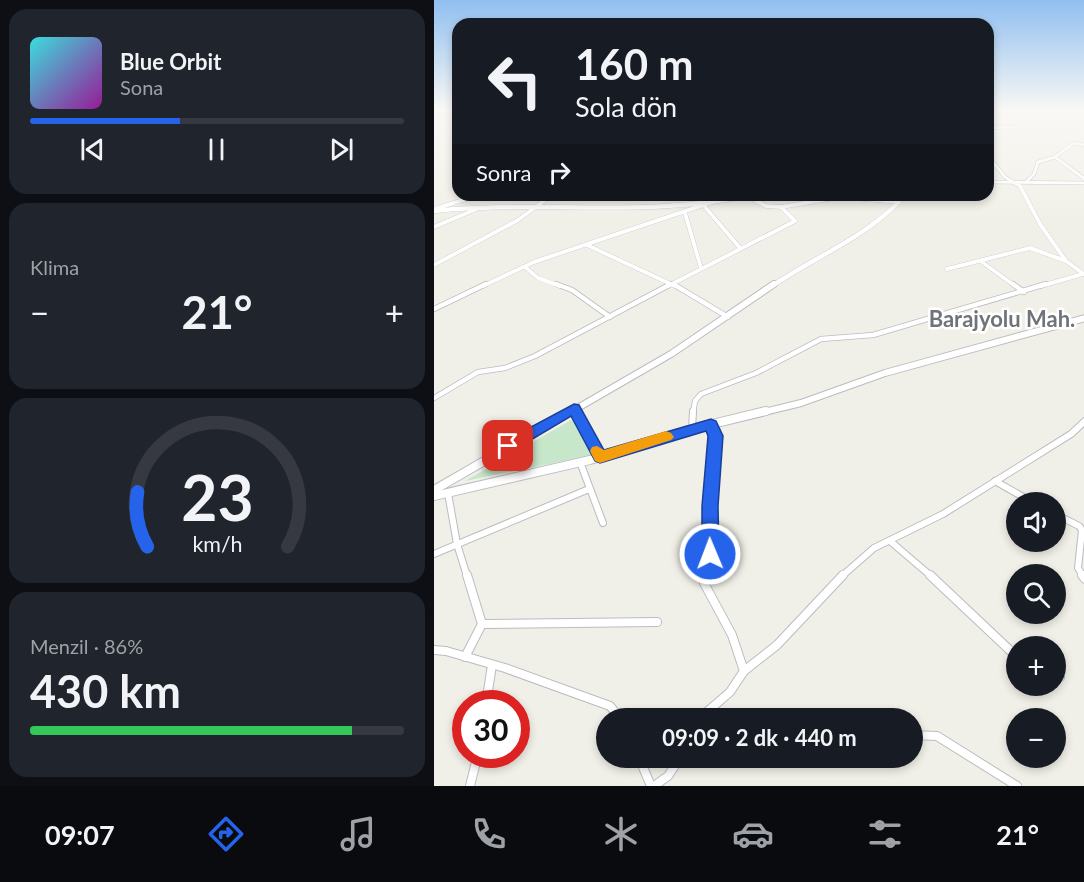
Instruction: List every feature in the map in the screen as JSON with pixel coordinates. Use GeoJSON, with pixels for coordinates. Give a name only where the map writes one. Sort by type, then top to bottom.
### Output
{"type":"FeatureCollection","features":[{"type":"Feature","properties":{"kind":"street"},"geometry":{"type":"LineString","coordinates":[[1026,182],[1034,174],[1038,162],[1055,157],[1069,147]]}},
{"type":"Feature","properties":{"kind":"street"},"geometry":{"type":"LineString","coordinates":[[1055,157],[1085,181]]}},
{"type":"Feature","properties":{"kind":"street"},"geometry":{"type":"LineString","coordinates":[[994,165],[1024,190],[1040,224],[1066,261]]}},
{"type":"Feature","properties":{"kind":"street"},"geometry":{"type":"LineString","coordinates":[[994,182],[1085,181]]}},
{"type":"Feature","properties":{"kind":"street"},"geometry":{"type":"LineString","coordinates":[[434,210],[461,201]]}},
{"type":"Feature","properties":{"kind":"street"},"geometry":{"type":"LineString","coordinates":[[434,266],[468,245],[518,220],[544,201]]}},
{"type":"Feature","properties":{"kind":"street"},"geometry":{"type":"LineString","coordinates":[[434,210],[482,206],[625,207],[715,201]]}},
{"type":"Feature","properties":{"kind":"street"},"geometry":{"type":"LineString","coordinates":[[434,309],[525,267],[587,244],[705,207],[715,201]]}},
{"type":"Feature","properties":{"kind":"street"},"geometry":{"type":"LineString","coordinates":[[758,201],[766,206],[781,207],[816,201]]}},
{"type":"Feature","properties":{"kind":"street"},"geometry":{"type":"LineString","coordinates":[[887,201],[899,202]]}},
{"type":"Feature","properties":{"kind":"street"},"geometry":{"type":"LineString","coordinates":[[434,490],[671,354],[803,265],[864,230],[899,202]]}},
{"type":"Feature","properties":{"kind":"street"},"geometry":{"type":"LineString","coordinates":[[434,227],[482,206]]}},
{"type":"Feature","properties":{"kind":"street"},"geometry":{"type":"LineString","coordinates":[[705,207],[740,248]]}},
{"type":"Feature","properties":{"kind":"street"},"geometry":{"type":"LineString","coordinates":[[434,398],[478,372],[505,368],[535,356],[795,221],[781,207]]}},
{"type":"Feature","properties":{"kind":"street"},"geometry":{"type":"LineString","coordinates":[[685,213],[701,268]]}},
{"type":"Feature","properties":{"kind":"street"},"geometry":{"type":"LineString","coordinates":[[587,244],[672,284],[728,317]]}},
{"type":"Feature","properties":{"kind":"street"},"geometry":{"type":"LineString","coordinates":[[947,269],[1030,248],[1066,261],[1084,274]]}},
{"type":"Feature","properties":{"kind":"street"},"geometry":{"type":"LineString","coordinates":[[982,262],[1024,292]]}},
{"type":"Feature","properties":{"kind":"street"},"geometry":{"type":"LineString","coordinates":[[525,267],[538,278],[572,290],[610,317]]}},
{"type":"Feature","properties":{"kind":"street"},"geometry":{"type":"LineString","coordinates":[[692,429],[693,408],[701,394],[756,373],[821,339],[884,333],[910,323],[1084,274]]}},
{"type":"Feature","properties":{"kind":"street"},"geometry":{"type":"LineString","coordinates":[[434,496],[600,457],[692,429],[801,403],[885,373],[1085,318]]}},
{"type":"Feature","properties":{"kind":"street"},"geometry":{"type":"LineString","coordinates":[[574,408],[600,457]]}},
{"type":"Feature","properties":{"kind":"street"},"geometry":{"type":"LineString","coordinates":[[713,708],[730,692],[744,671],[761,660],[797,627],[833,584],[868,552],[943,514],[1071,434],[1085,421]]}},
{"type":"Feature","properties":{"kind":"street"},"geometry":{"type":"LineString","coordinates":[[711,424],[715,436],[710,506],[710,554],[704,583],[732,635],[744,671]]}},
{"type":"Feature","properties":{"kind":"street"},"geometry":{"type":"LineString","coordinates":[[580,462],[603,523]]}},
{"type":"Feature","properties":{"kind":"street"},"geometry":{"type":"LineString","coordinates":[[995,481],[1014,492]]}},
{"type":"Feature","properties":{"kind":"street"},"geometry":{"type":"LineString","coordinates":[[434,554],[589,489]]}},
{"type":"Feature","properties":{"kind":"street"},"geometry":{"type":"LineString","coordinates":[[448,493],[457,544],[482,624],[465,657]]}},
{"type":"Feature","properties":{"kind":"street"},"geometry":{"type":"LineString","coordinates":[[1066,520],[1082,530],[1078,568],[1085,579]]}},
{"type":"Feature","properties":{"kind":"street"},"geometry":{"type":"LineString","coordinates":[[890,541],[1006,647]]}},
{"type":"Feature","properties":{"kind":"street"},"geometry":{"type":"LineString","coordinates":[[482,624],[657,622]]}},
{"type":"Feature","properties":{"kind":"street"},"geometry":{"type":"LineString","coordinates":[[434,650],[492,665],[612,708]]}},
{"type":"Feature","properties":{"kind":"street"},"geometry":{"type":"LineString","coordinates":[[488,690],[492,665]]}},
{"type":"Feature","properties":{"kind":"street"},"geometry":{"type":"LineString","coordinates":[[923,735],[937,736],[1017,786]]}},
{"type":"Feature","properties":{"kind":"street"},"geometry":{"type":"LineString","coordinates":[[470,786],[474,768]]}},
{"type":"Feature","properties":{"kind":"street"},"geometry":{"type":"LineString","coordinates":[[644,768],[653,786],[668,776],[673,768]]}},
{"type":"Feature","properties":{"kind":"green space"},"geometry":{"type":"Polygon","coordinates":[[[573,419],[593,455],[465,481],[573,419]]]}},
{"type":"Feature","properties":{"kind":"slow traffic"},"geometry":{"type":"LineString","coordinates":[[597,451],[600,457],[666,437]]}},
{"type":"Feature","properties":{"kind":"district","name":"Barajyolu Mah."},"geometry":{"type":"Point","coordinates":[1002,319]}},
{"type":"Feature","properties":{"kind":"route"},"geometry":{"type":"LineString","coordinates":[[508,446],[574,408],[600,457],[711,424],[715,436],[710,506],[710,554]]}}]}
